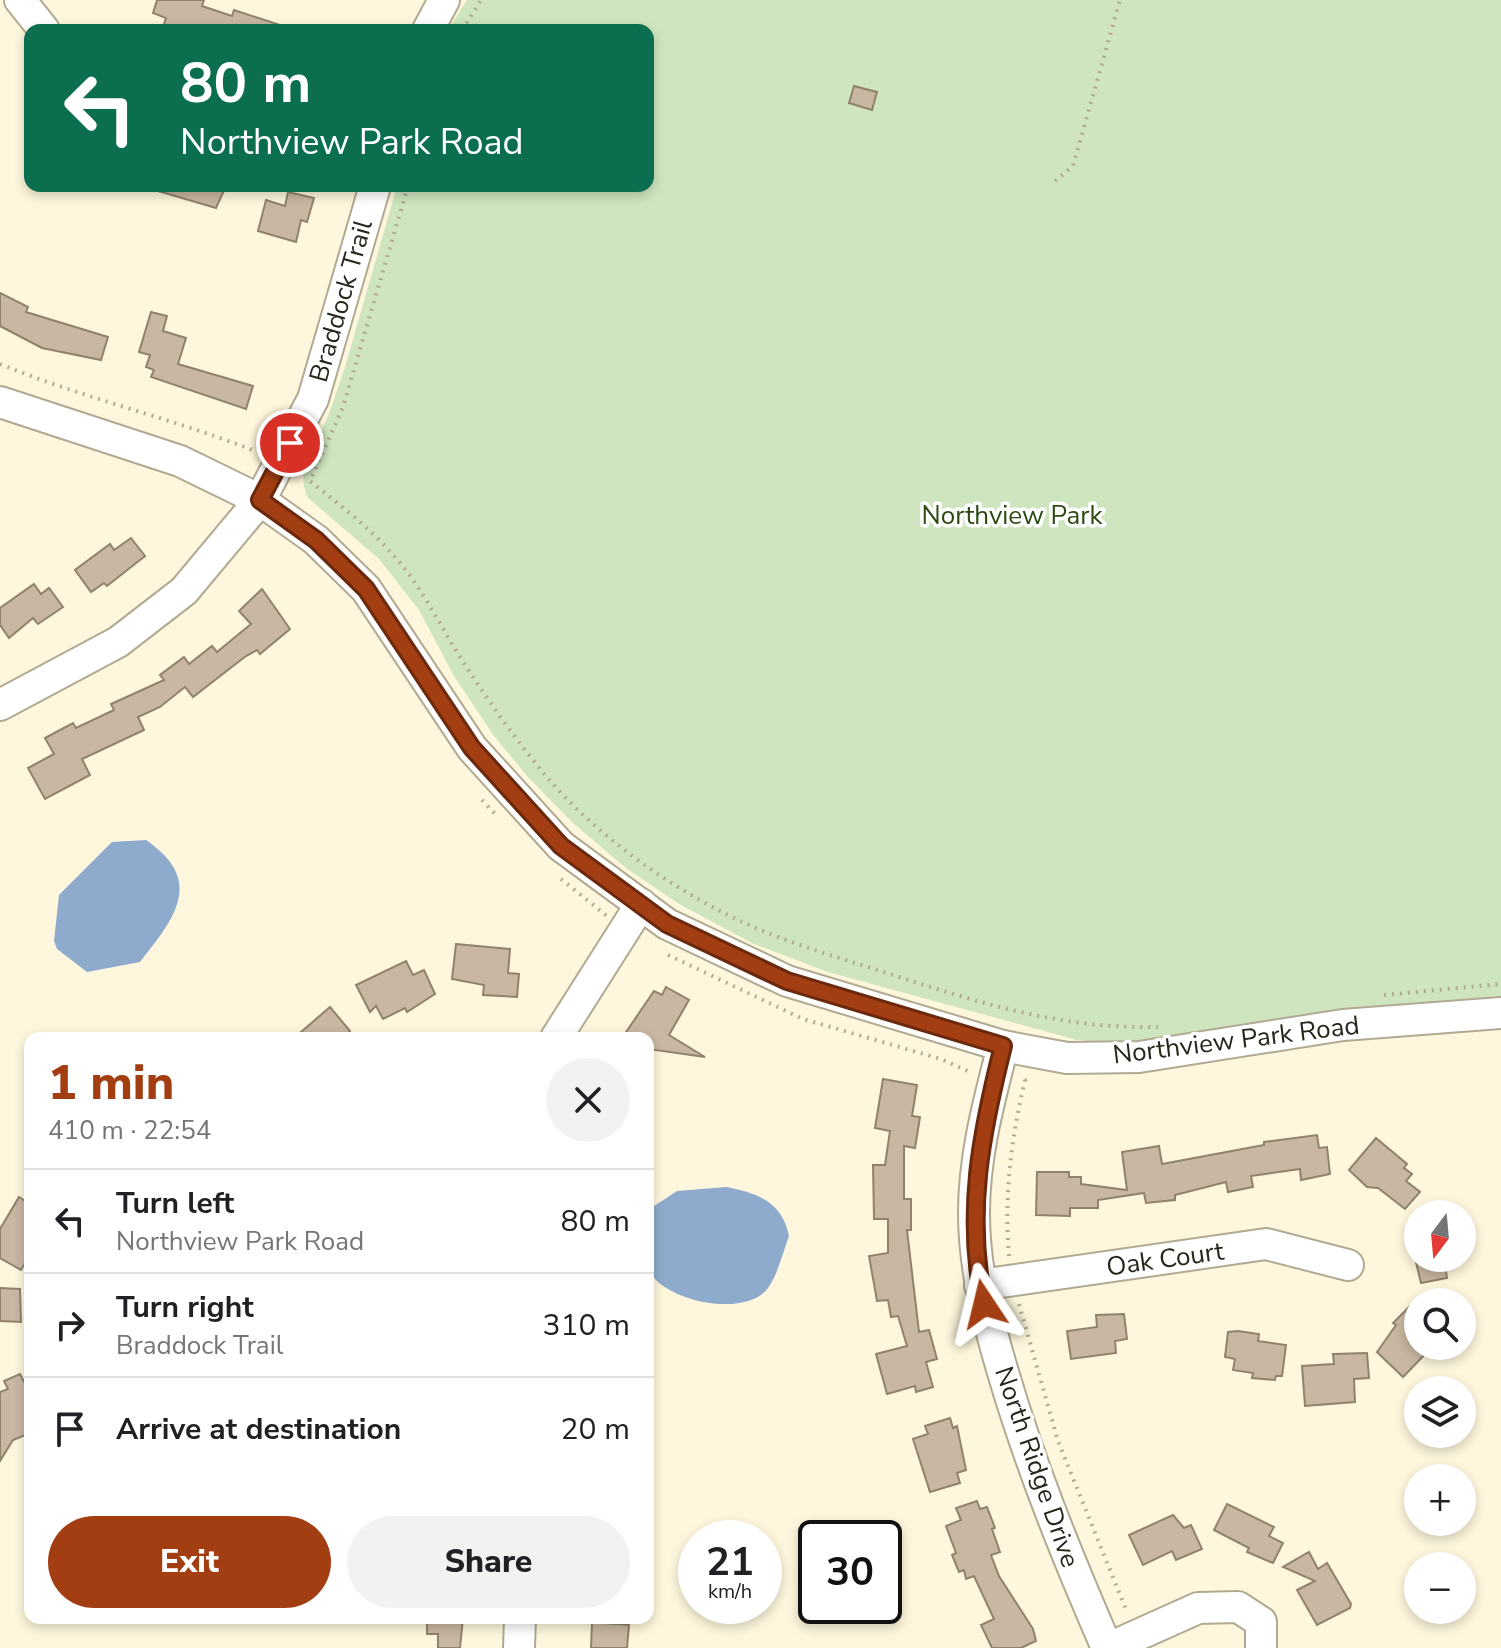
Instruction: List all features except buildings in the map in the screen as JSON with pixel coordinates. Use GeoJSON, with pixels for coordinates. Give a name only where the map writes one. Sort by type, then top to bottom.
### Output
{"type":"FeatureCollection","features":[{"type":"Feature","properties":{"kind":"street"},"geometry":{"type":"LineString","coordinates":[[20,0],[39,24]]}},
{"type":"Feature","properties":{"kind":"street"},"geometry":{"type":"LineString","coordinates":[[431,24],[444,0]]}},
{"type":"Feature","properties":{"kind":"street","name":"Braddock Trail"},"geometry":{"type":"LineString","coordinates":[[0,705],[118,642],[184,591],[260,500],[313,399],[373,192]]}},
{"type":"Feature","properties":{"kind":"street","name":"Northview Park Road"},"geometry":{"type":"LineString","coordinates":[[0,402],[180,461],[260,500],[316,540],[366,589],[472,748],[561,846],[667,924],[787,981],[1003,1046],[1067,1058],[1139,1057],[1343,1025],[1501,1013]]}},
{"type":"Feature","properties":{"kind":"street"},"geometry":{"type":"LineString","coordinates":[[560,1032],[641,904]]}},
{"type":"Feature","properties":{"kind":"street","name":"North Ridge Drive"},"geometry":{"type":"LineString","coordinates":[[1003,1046],[977,1159],[974,1216],[980,1285],[1041,1492],[1108,1648]]}},
{"type":"Feature","properties":{"kind":"street","name":"Oak Court"},"geometry":{"type":"LineString","coordinates":[[980,1285],[1266,1244],[1348,1265]]}},
{"type":"Feature","properties":{"kind":"street"},"geometry":{"type":"LineString","coordinates":[[1108,1648],[1198,1608],[1238,1607],[1261,1622],[1261,1648]]}},
{"type":"Feature","properties":{"kind":"street"},"geometry":{"type":"LineString","coordinates":[[519,1648],[520,1624]]}},
{"type":"Feature","properties":{"kind":"path"},"geometry":{"type":"LineString","coordinates":[[466,24],[481,0]]}},
{"type":"Feature","properties":{"kind":"path"},"geometry":{"type":"LineString","coordinates":[[1055,181],[1073,166],[1120,0]]}},
{"type":"Feature","properties":{"kind":"path"},"geometry":{"type":"LineString","coordinates":[[406,192],[343,407],[310,481],[354,516],[395,557],[426,597],[477,685],[548,779],[639,859],[708,903],[755,927],[919,983],[1057,1022],[1106,1028],[1167,1027]]}},
{"type":"Feature","properties":{"kind":"path"},"geometry":{"type":"LineString","coordinates":[[0,364],[54,386],[197,428],[255,451]]}},
{"type":"Feature","properties":{"kind":"path"},"geometry":{"type":"LineString","coordinates":[[1369,996],[1501,984]]}},
{"type":"Feature","properties":{"kind":"path"},"geometry":{"type":"LineString","coordinates":[[1025,1080],[1015,1121],[1006,1214],[1014,1280],[1058,1441],[1137,1635]]}},
{"type":"Feature","properties":{"kind":"green space","name":"Northview Park"},"geometry":{"type":"Polygon","coordinates":[[[467,0],[1501,0],[1501,1000],[1484,999],[1168,1043],[1122,1044],[1077,1040],[828,972],[754,944],[679,904],[626,868],[574,824],[528,777],[494,736],[454,676],[419,610],[379,559],[307,497],[304,486],[303,473],[345,367],[395,192],[654,192],[654,24],[452,24],[467,0]]]}},
{"type":"Feature","properties":{"kind":"water"},"geometry":{"type":"Polygon","coordinates":[[[146,840],[164,855],[175,870],[179,885],[173,915],[140,962],[87,972],[57,949],[54,941],[59,895],[112,842],[146,840]]]}},
{"type":"Feature","properties":{"kind":"water"},"geometry":{"type":"Polygon","coordinates":[[[726,1187],[758,1196],[774,1207],[786,1224],[789,1236],[768,1288],[757,1297],[725,1304],[689,1298],[659,1283],[654,1277],[654,1206],[677,1191],[726,1187]]]}},
{"type":"Feature","properties":{"kind":"route"},"geometry":{"type":"LineString","coordinates":[[290,443],[260,500],[316,540],[366,589],[472,748],[561,846],[667,924],[787,981],[1003,1046],[977,1159],[975,1245],[984,1304]]}}]}
